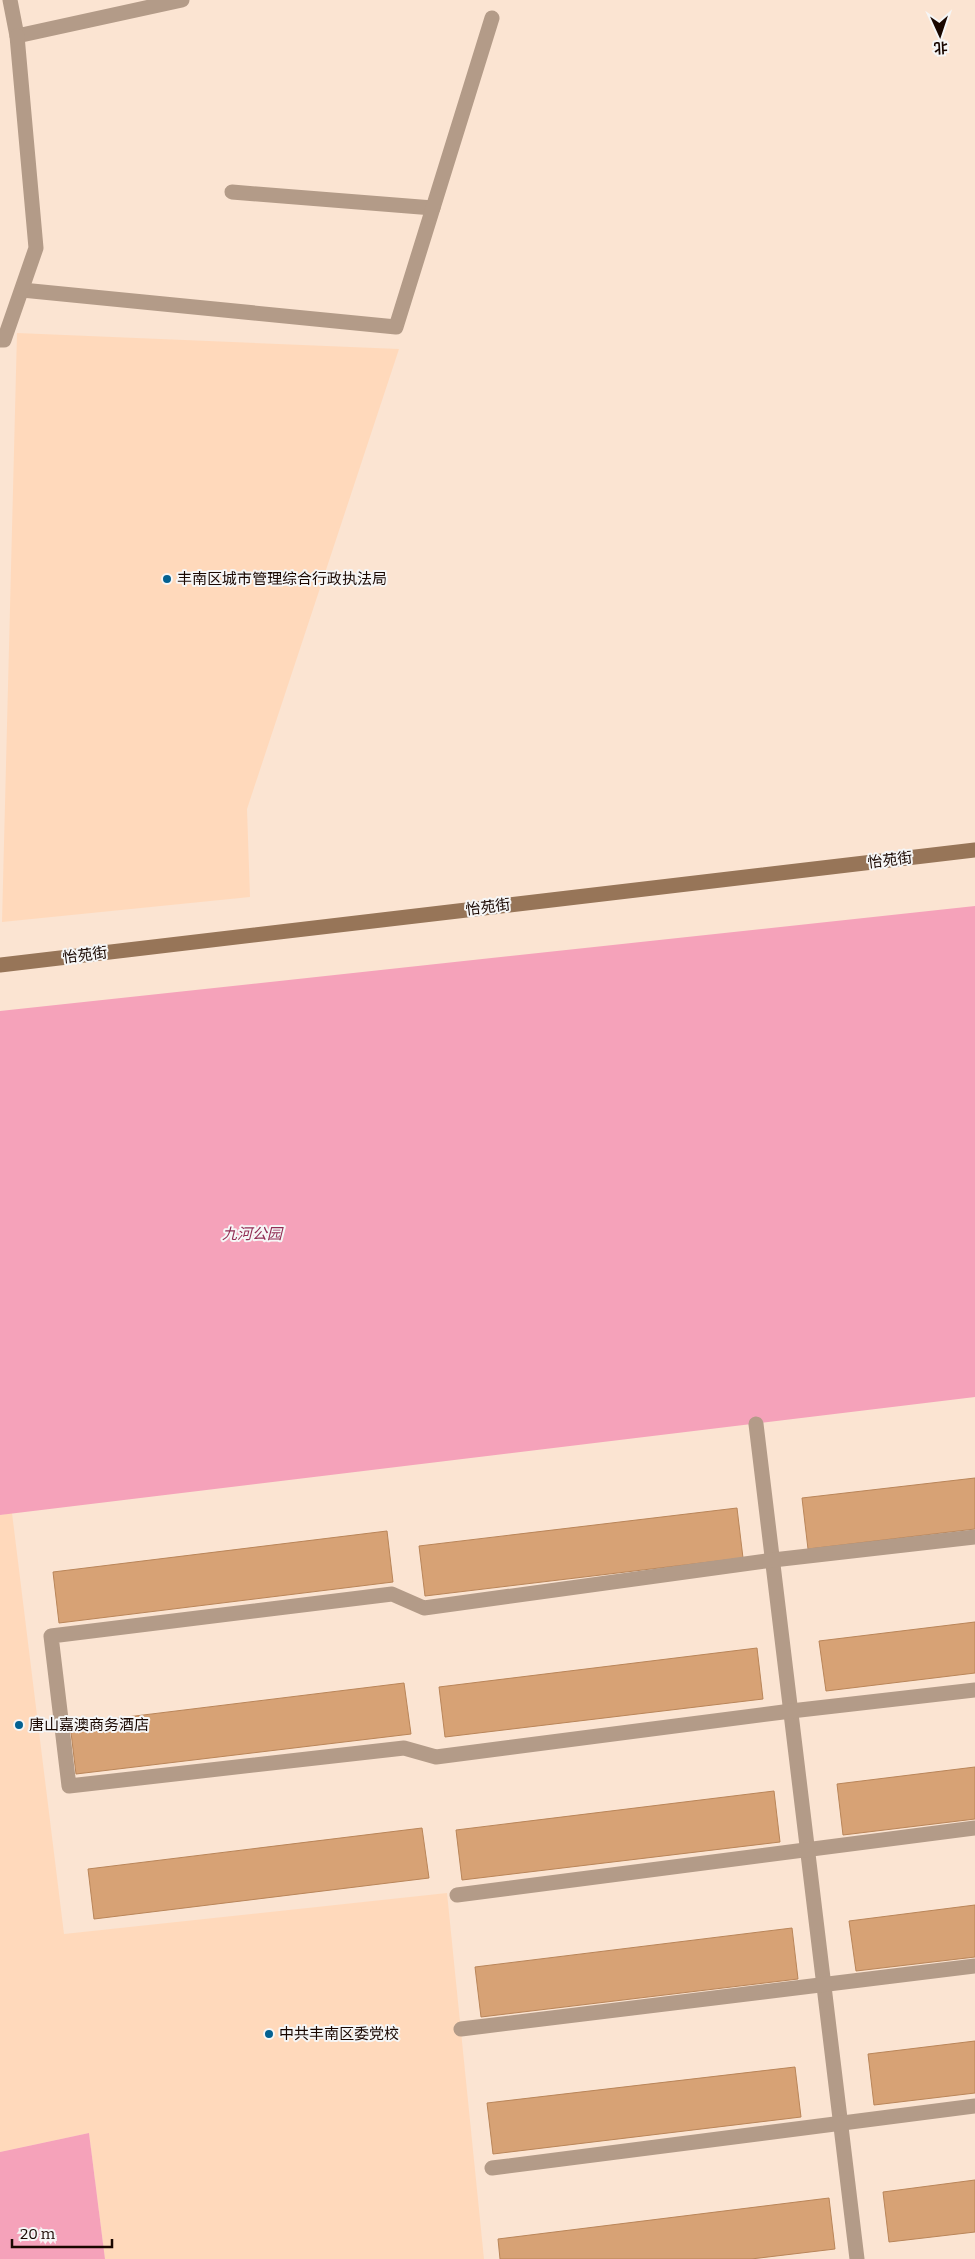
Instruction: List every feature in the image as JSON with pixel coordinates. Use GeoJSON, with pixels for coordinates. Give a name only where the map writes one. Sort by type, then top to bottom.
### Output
{"type":"FeatureCollection","features":[{"type":"Feature","properties":{"kind":"street"},"geometry":{"type":"LineString","coordinates":[[0,340],[4,340],[36,248],[17,36],[10,0]]}},
{"type":"Feature","properties":{"kind":"street"},"geometry":{"type":"LineString","coordinates":[[17,36],[182,0]]}},
{"type":"Feature","properties":{"kind":"street"},"geometry":{"type":"LineString","coordinates":[[22,290],[396,327],[492,18]]}},
{"type":"Feature","properties":{"kind":"street"},"geometry":{"type":"LineString","coordinates":[[232,192],[433,208]]}},
{"type":"Feature","properties":{"kind":"street","name":"怡苑街"},"geometry":{"type":"LineString","coordinates":[[0,965],[975,850]]}},
{"type":"Feature","properties":{"kind":"street"},"geometry":{"type":"LineString","coordinates":[[756,1424],[857,2259]]}},
{"type":"Feature","properties":{"kind":"street"},"geometry":{"type":"LineString","coordinates":[[975,1537],[773,1560],[424,1608],[392,1594],[51,1636],[69,1786],[404,1748],[436,1757],[791,1711],[975,1690]]}},
{"type":"Feature","properties":{"kind":"street"},"geometry":{"type":"LineString","coordinates":[[458,1894],[975,1828]]}},
{"type":"Feature","properties":{"kind":"street"},"geometry":{"type":"LineString","coordinates":[[461,2030],[975,1966]]}},
{"type":"Feature","properties":{"kind":"street"},"geometry":{"type":"LineString","coordinates":[[492,2168],[975,2106]]}},
{"type":"Feature","properties":{"kind":"shaded area","name":"丰南区城市管理综合行政执法局"},"geometry":{"type":"Polygon","coordinates":[[[17,333],[399,349],[247,809],[250,897],[2,922],[17,333]]]}},
{"type":"Feature","properties":{"kind":"shaded area","name":"中共丰南区委党校"},"geometry":{"type":"Polygon","coordinates":[[[12,1513],[64,1934],[447,1893],[484,2259],[105,2259],[89,2133],[0,2152],[0,1515],[12,1513]]]}},
{"type":"Feature","properties":{"kind":"green space","name":"九河公园"},"geometry":{"type":"Polygon","coordinates":[[[975,906],[975,1397],[0,1515],[0,1011],[975,906]]]}},
{"type":"Feature","properties":{"kind":"green space"},"geometry":{"type":"Polygon","coordinates":[[[89,2133],[105,2259],[0,2259],[0,2152],[89,2133]]]}},
{"type":"Feature","properties":{"kind":"building"},"geometry":{"type":"Polygon","coordinates":[[[975,1478],[975,1529],[808,1549],[802,1498],[975,1478]]]}},
{"type":"Feature","properties":{"kind":"building"},"geometry":{"type":"Polygon","coordinates":[[[737,1508],[743,1558],[425,1596],[419,1546],[737,1508]]]}},
{"type":"Feature","properties":{"kind":"building"},"geometry":{"type":"Polygon","coordinates":[[[387,1531],[393,1582],[59,1623],[53,1572],[387,1531]]]}},
{"type":"Feature","properties":{"kind":"building"},"geometry":{"type":"Polygon","coordinates":[[[975,1622],[975,1673],[826,1691],[819,1641],[975,1622]]]}},
{"type":"Feature","properties":{"kind":"building"},"geometry":{"type":"Polygon","coordinates":[[[757,1648],[763,1699],[445,1737],[439,1687],[757,1648]]]}},
{"type":"Feature","properties":{"kind":"building"},"geometry":{"type":"Polygon","coordinates":[[[404,1683],[411,1734],[76,1774],[70,1724],[404,1683]]]}},
{"type":"Feature","properties":{"kind":"building"},"geometry":{"type":"Polygon","coordinates":[[[975,1767],[975,1819],[843,1835],[837,1784],[975,1767]]]}},
{"type":"Feature","properties":{"kind":"building"},"geometry":{"type":"Polygon","coordinates":[[[774,1791],[780,1842],[462,1880],[456,1830],[774,1791]]]}},
{"type":"Feature","properties":{"kind":"building"},"geometry":{"type":"Polygon","coordinates":[[[422,1828],[429,1878],[94,1919],[88,1869],[422,1828]]]}},
{"type":"Feature","properties":{"kind":"building"},"geometry":{"type":"Polygon","coordinates":[[[975,1905],[975,1957],[856,1971],[849,1921],[975,1905]]]}},
{"type":"Feature","properties":{"kind":"building"},"geometry":{"type":"Polygon","coordinates":[[[792,1928],[798,1979],[481,2017],[475,1967],[792,1928]]]}},
{"type":"Feature","properties":{"kind":"building"},"geometry":{"type":"Polygon","coordinates":[[[975,2041],[975,2093],[874,2105],[868,2054],[975,2041]]]}},
{"type":"Feature","properties":{"kind":"building"},"geometry":{"type":"Polygon","coordinates":[[[795,2067],[801,2117],[493,2154],[487,2103],[795,2067]]]}},
{"type":"Feature","properties":{"kind":"building"},"geometry":{"type":"Polygon","coordinates":[[[975,2180],[975,2232],[889,2242],[883,2192],[975,2180]]]}},
{"type":"Feature","properties":{"kind":"building"},"geometry":{"type":"Polygon","coordinates":[[[829,2198],[835,2249],[751,2259],[500,2259],[498,2239],[829,2198]]]}},
{"type":"Feature","properties":{"kind":"place","name":"丰南区城市管理综合行政执法局"},"geometry":{"type":"Point","coordinates":[167,579]}},
{"type":"Feature","properties":{"kind":"place","name":"唐山嘉澳商务酒店"},"geometry":{"type":"Point","coordinates":[19,1725]}},
{"type":"Feature","properties":{"kind":"place","name":"中共丰南区委党校"},"geometry":{"type":"Point","coordinates":[269,2034]}}]}
